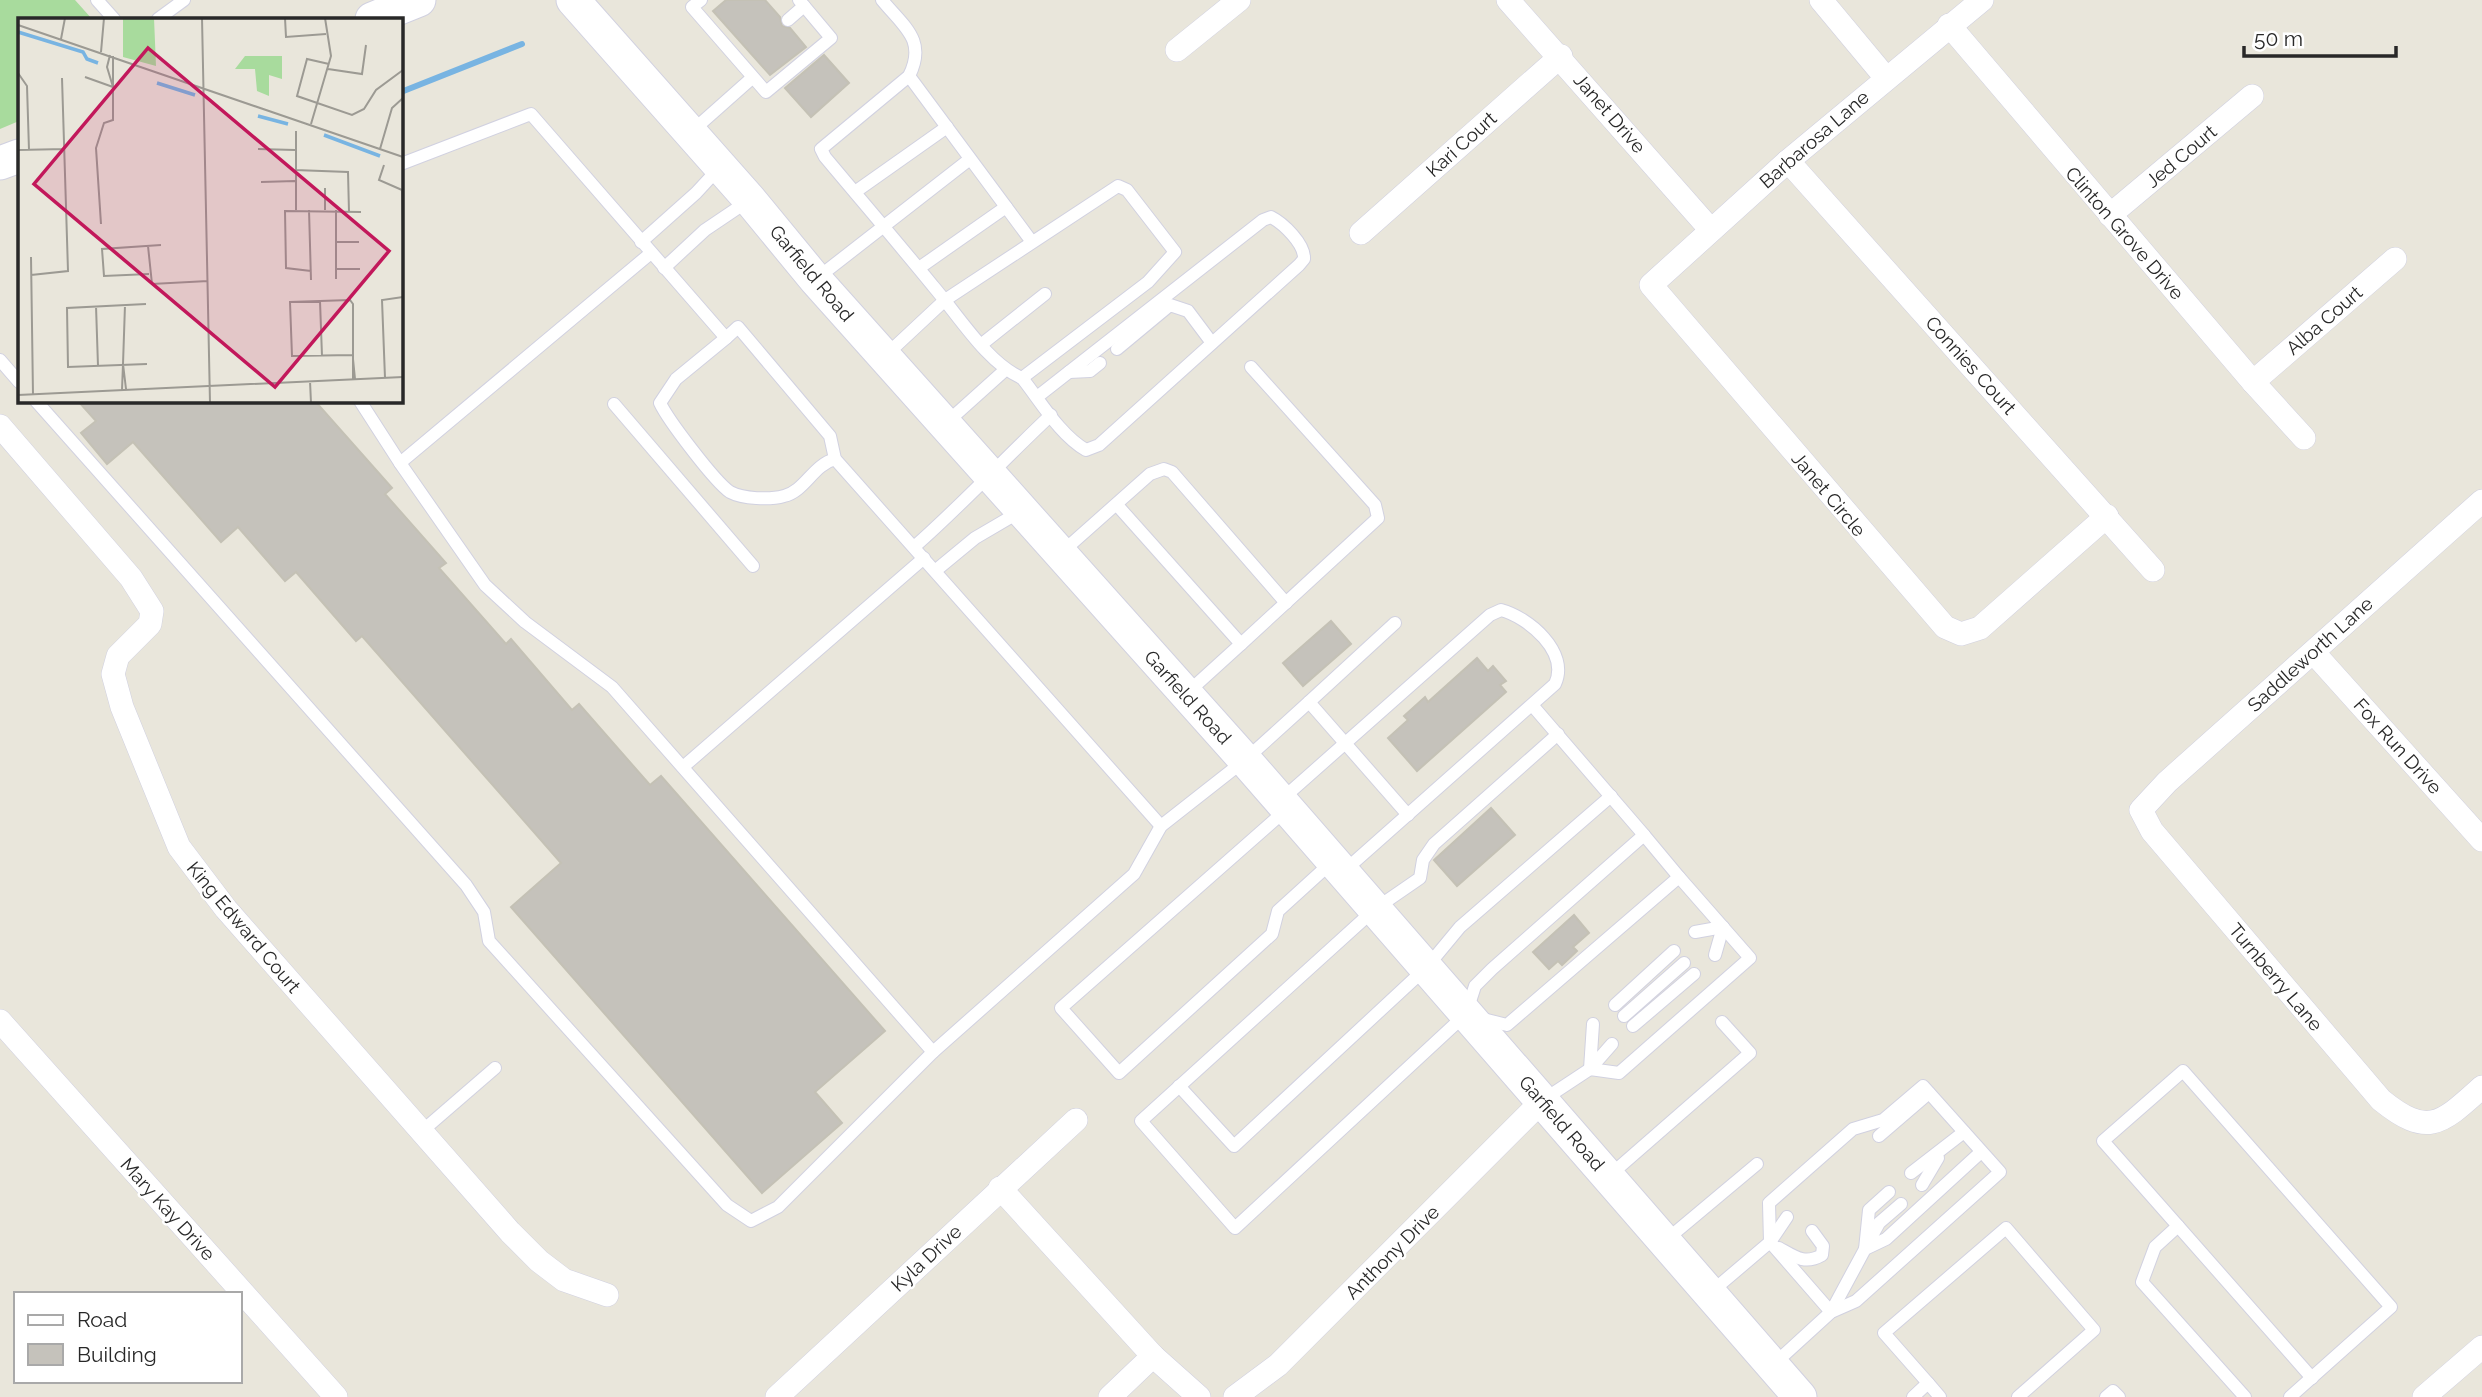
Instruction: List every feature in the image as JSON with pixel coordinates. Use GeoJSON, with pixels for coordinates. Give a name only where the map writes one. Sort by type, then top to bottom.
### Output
{"type":"FeatureCollection","features":[{"type":"Feature","properties":{"kind":"main road"},"geometry":{"type":"LineString","coordinates":[[374,18],[419,0]]}},
{"type":"Feature","properties":{"kind":"main road","name":"Garfield Road"},"geometry":{"type":"LineString","coordinates":[[573,0],[750,200],[815,279],[1245,760],[1800,1397]]}},
{"type":"Feature","properties":{"kind":"main road"},"geometry":{"type":"LineString","coordinates":[[0,163],[18,156]]}},
{"type":"Feature","properties":{"kind":"street"},"geometry":{"type":"LineString","coordinates":[[1177,50],[1239,0]]}},
{"type":"Feature","properties":{"kind":"street","name":"Janet Drive"},"geometry":{"type":"LineString","coordinates":[[1508,0],[1710,229]]}},
{"type":"Feature","properties":{"kind":"street"},"geometry":{"type":"LineString","coordinates":[[1821,0],[1886,78]]}},
{"type":"Feature","properties":{"kind":"street","name":"Barbarosa Lane"},"geometry":{"type":"LineString","coordinates":[[1651,285],[1788,161],[1982,0]]}},
{"type":"Feature","properties":{"kind":"street","name":"Clinton Grove Drive"},"geometry":{"type":"LineString","coordinates":[[1949,25],[2253,382],[2304,438]]}},
{"type":"Feature","properties":{"kind":"street","name":"Kari Court"},"geometry":{"type":"LineString","coordinates":[[1361,233],[1560,56]]}},
{"type":"Feature","properties":{"kind":"street","name":"Jed Court"},"geometry":{"type":"LineString","coordinates":[[2110,215],[2252,96]]}},
{"type":"Feature","properties":{"kind":"street","name":"Connies Court"},"geometry":{"type":"LineString","coordinates":[[1788,161],[2153,570]]}},
{"type":"Feature","properties":{"kind":"street","name":"Alba Court"},"geometry":{"type":"LineString","coordinates":[[2253,382],[2395,259]]}},
{"type":"Feature","properties":{"kind":"street","name":"Janet Circle"},"geometry":{"type":"LineString","coordinates":[[1651,285],[1945,626],[1961,634],[1980,628],[2107,516]]}},
{"type":"Feature","properties":{"kind":"street","name":"King Edward Court"},"geometry":{"type":"LineString","coordinates":[[0,426],[131,578],[152,611],[150,624],[118,656],[113,674],[122,707],[179,847],[226,909],[421,1132],[539,1261],[564,1280],[607,1295]]}},
{"type":"Feature","properties":{"kind":"street","name":"Saddleworth Lane"},"geometry":{"type":"LineString","coordinates":[[2141,810],[2167,782],[2482,501]]}},
{"type":"Feature","properties":{"kind":"street","name":"Fox Run Drive"},"geometry":{"type":"LineString","coordinates":[[2314,653],[2482,840]]}},
{"type":"Feature","properties":{"kind":"street","name":"Turnberry Lane"},"geometry":{"type":"LineString","coordinates":[[2141,810],[2151,831],[2381,1100],[2415,1124],[2427,1125],[2447,1116],[2482,1087]]}},
{"type":"Feature","properties":{"kind":"street","name":"Mary Kay Drive"},"geometry":{"type":"LineString","coordinates":[[2,1028],[241,1292]]}},
{"type":"Feature","properties":{"kind":"street","name":"Anthony Drive"},"geometry":{"type":"LineString","coordinates":[[1236,1397],[1278,1365],[1543,1100]]}},
{"type":"Feature","properties":{"kind":"street","name":"Kyla Drive"},"geometry":{"type":"LineString","coordinates":[[778,1397],[1076,1120]]}},
{"type":"Feature","properties":{"kind":"street"},"geometry":{"type":"LineString","coordinates":[[1000,1188],[1153,1356],[1199,1397]]}},
{"type":"Feature","properties":{"kind":"street","name":"Mary Kay Drive"},"geometry":{"type":"LineString","coordinates":[[242,1293],[336,1397]]}},
{"type":"Feature","properties":{"kind":"street"},"geometry":{"type":"LineString","coordinates":[[2424,1397],[2482,1347]]}},
{"type":"Feature","properties":{"kind":"street"},"geometry":{"type":"LineString","coordinates":[[1110,1397],[1153,1356]]}},
{"type":"Feature","properties":{"kind":"lane"},"geometry":{"type":"LineString","coordinates":[[97,0],[113,18]]}},
{"type":"Feature","properties":{"kind":"lane"},"geometry":{"type":"LineString","coordinates":[[701,0],[692,7],[723,33],[739,62],[766,92],[831,38],[801,3],[788,20]]}},
{"type":"Feature","properties":{"kind":"lane"},"geometry":{"type":"LineString","coordinates":[[882,0],[918,47],[916,61],[909,76],[827,141],[821,149],[1004,371],[1022,378],[1051,415],[1077,444],[1086,450],[1099,445],[1304,259],[1303,247],[1271,217],[1037,397]]}},
{"type":"Feature","properties":{"kind":"lane"},"geometry":{"type":"LineString","coordinates":[[159,18],[174,2]]}},
{"type":"Feature","properties":{"kind":"lane"},"geometry":{"type":"LineString","coordinates":[[739,62],[749,53]]}},
{"type":"Feature","properties":{"kind":"lane"},"geometry":{"type":"LineString","coordinates":[[909,76],[1032,242]]}},
{"type":"Feature","properties":{"kind":"lane"},"geometry":{"type":"LineString","coordinates":[[690,134],[752,78]]}},
{"type":"Feature","properties":{"kind":"lane"},"geometry":{"type":"LineString","coordinates":[[402,164],[531,114],[726,338]]}},
{"type":"Feature","properties":{"kind":"lane"},"geometry":{"type":"LineString","coordinates":[[855,192],[947,127]]}},
{"type":"Feature","properties":{"kind":"lane"},"geometry":{"type":"LineString","coordinates":[[815,279],[970,159]]}},
{"type":"Feature","properties":{"kind":"lane"},"geometry":{"type":"LineString","coordinates":[[641,242],[696,193],[720,167]]}},
{"type":"Feature","properties":{"kind":"lane"},"geometry":{"type":"LineString","coordinates":[[884,356],[946,300],[1118,186],[1127,190],[1175,252],[1148,282],[1022,378]]}},
{"type":"Feature","properties":{"kind":"lane"},"geometry":{"type":"LineString","coordinates":[[664,268],[705,230],[750,200]]}},
{"type":"Feature","properties":{"kind":"lane"},"geometry":{"type":"LineString","coordinates":[[919,268],[1006,207]]}},
{"type":"Feature","properties":{"kind":"lane"},"geometry":{"type":"LineString","coordinates":[[400,463],[651,253]]}},
{"type":"Feature","properties":{"kind":"lane"},"geometry":{"type":"LineString","coordinates":[[982,344],[1045,294]]}},
{"type":"Feature","properties":{"kind":"lane"},"geometry":{"type":"LineString","coordinates":[[1117,349],[1170,305],[1188,311],[1212,343]]}},
{"type":"Feature","properties":{"kind":"lane"},"geometry":{"type":"LineString","coordinates":[[835,459],[823,462],[798,488],[785,496],[758,498],[731,492],[668,422],[660,403],[676,379],[738,327],[830,436],[835,459],[1161,826]]}},
{"type":"Feature","properties":{"kind":"lane"},"geometry":{"type":"LineString","coordinates":[[0,360],[18,381]]}},
{"type":"Feature","properties":{"kind":"lane"},"geometry":{"type":"LineString","coordinates":[[1069,372],[1090,370],[1100,363]]}},
{"type":"Feature","properties":{"kind":"lane"},"geometry":{"type":"LineString","coordinates":[[1186,694],[1378,518],[1378,511],[1251,367]]}},
{"type":"Feature","properties":{"kind":"lane"},"geometry":{"type":"LineString","coordinates":[[945,424],[1004,371]]}},
{"type":"Feature","properties":{"kind":"lane"},"geometry":{"type":"LineString","coordinates":[[37,402],[466,885],[484,912],[489,941],[727,1205],[751,1221],[778,1207],[933,1052],[1134,874],[1161,826],[1245,760],[1395,623]]}},
{"type":"Feature","properties":{"kind":"lane"},"geometry":{"type":"LineString","coordinates":[[361,402],[485,585],[525,622],[612,687],[933,1052]]}},
{"type":"Feature","properties":{"kind":"lane"},"geometry":{"type":"LineString","coordinates":[[614,404],[753,566]]}},
{"type":"Feature","properties":{"kind":"lane"},"geometry":{"type":"LineString","coordinates":[[914,547],[962,506],[989,473],[1051,415]]}},
{"type":"Feature","properties":{"kind":"lane"},"geometry":{"type":"LineString","coordinates":[[1061,553],[1150,474],[1164,469],[1172,472],[1286,603]]}},
{"type":"Feature","properties":{"kind":"lane"},"geometry":{"type":"LineString","coordinates":[[1117,505],[1241,644]]}},
{"type":"Feature","properties":{"kind":"lane"},"geometry":{"type":"LineString","coordinates":[[935,571],[975,538],[1022,510]]}},
{"type":"Feature","properties":{"kind":"lane"},"geometry":{"type":"LineString","coordinates":[[683,767],[924,558]]}},
{"type":"Feature","properties":{"kind":"lane"},"geometry":{"type":"LineString","coordinates":[[1501,610],[1516,614],[1531,625],[1559,663],[1559,675],[1555,684],[1532,705],[1408,815],[1278,911],[1272,934],[1119,1073],[1062,1008],[1284,805],[1345,743],[1490,615],[1501,610]]}},
{"type":"Feature","properties":{"kind":"lane"},"geometry":{"type":"LineString","coordinates":[[1309,702],[1408,815]]}},
{"type":"Feature","properties":{"kind":"lane"},"geometry":{"type":"LineString","coordinates":[[1532,705],[1750,958],[1619,1073],[1590,1069]]}},
{"type":"Feature","properties":{"kind":"lane"},"geometry":{"type":"LineString","coordinates":[[1558,734],[1433,844],[1423,860],[1420,877],[1375,909],[1141,1121],[1234,1228],[1466,1014],[1475,986],[1644,835]]}},
{"type":"Feature","properties":{"kind":"lane"},"geometry":{"type":"LineString","coordinates":[[1179,1086],[1234,1146],[1426,968],[1460,927],[1611,796]]}},
{"type":"Feature","properties":{"kind":"lane"},"geometry":{"type":"LineString","coordinates":[[1466,1014],[1507,1025],[1679,877]]}},
{"type":"Feature","properties":{"kind":"lane"},"geometry":{"type":"LineString","coordinates":[[1695,932],[1723,927]]}},
{"type":"Feature","properties":{"kind":"lane"},"geometry":{"type":"LineString","coordinates":[[1706,944],[1723,927]]}},
{"type":"Feature","properties":{"kind":"lane"},"geometry":{"type":"LineString","coordinates":[[1715,955],[1723,927]]}},
{"type":"Feature","properties":{"kind":"lane"},"geometry":{"type":"LineString","coordinates":[[1615,1005],[1674,951]]}},
{"type":"Feature","properties":{"kind":"lane"},"geometry":{"type":"LineString","coordinates":[[1684,963],[1628,1021],[1694,974]]}},
{"type":"Feature","properties":{"kind":"lane"},"geometry":{"type":"LineString","coordinates":[[1608,1176],[1750,1053],[1722,1022]]}},
{"type":"Feature","properties":{"kind":"lane"},"geometry":{"type":"LineString","coordinates":[[1590,1069],[1593,1024]]}},
{"type":"Feature","properties":{"kind":"lane"},"geometry":{"type":"LineString","coordinates":[[1590,1069],[1603,1034]]}},
{"type":"Feature","properties":{"kind":"lane"},"geometry":{"type":"LineString","coordinates":[[1543,1100],[1590,1069],[1612,1044]]}},
{"type":"Feature","properties":{"kind":"lane"},"geometry":{"type":"LineString","coordinates":[[421,1132],[495,1068]]}},
{"type":"Feature","properties":{"kind":"lane"},"geometry":{"type":"LineString","coordinates":[[2290,1397],[2312,1378],[2391,1307],[2183,1071],[2103,1142],[2312,1378]]}},
{"type":"Feature","properties":{"kind":"lane"},"geometry":{"type":"LineString","coordinates":[[1773,1365],[1831,1312],[1856,1301],[2000,1172],[1923,1086],[1883,1120],[1853,1129],[1769,1203],[1770,1242],[1831,1312]]}},
{"type":"Feature","properties":{"kind":"lane"},"geometry":{"type":"LineString","coordinates":[[1879,1136],[1929,1093]]}},
{"type":"Feature","properties":{"kind":"lane"},"geometry":{"type":"LineString","coordinates":[[1911,1173],[1964,1132]]}},
{"type":"Feature","properties":{"kind":"lane"},"geometry":{"type":"LineString","coordinates":[[1865,1249],[1886,1239],[1982,1152]]}},
{"type":"Feature","properties":{"kind":"lane"},"geometry":{"type":"LineString","coordinates":[[1922,1185],[1940,1153]]}},
{"type":"Feature","properties":{"kind":"lane"},"geometry":{"type":"LineString","coordinates":[[1665,1241],[1758,1164]]}},
{"type":"Feature","properties":{"kind":"lane"},"geometry":{"type":"LineString","coordinates":[[1865,1249],[1869,1210],[1889,1192]]}},
{"type":"Feature","properties":{"kind":"lane"},"geometry":{"type":"LineString","coordinates":[[1831,1312],[1879,1223],[1900,1204]]}},
{"type":"Feature","properties":{"kind":"lane"},"geometry":{"type":"LineString","coordinates":[[1710,1293],[1770,1242],[1787,1217]]}},
{"type":"Feature","properties":{"kind":"lane"},"geometry":{"type":"LineString","coordinates":[[2178,1226],[2155,1247],[2142,1282],[2245,1397]]}},
{"type":"Feature","properties":{"kind":"lane"},"geometry":{"type":"LineString","coordinates":[[1940,1397],[1884,1333],[2006,1228],[2094,1330],[2018,1397]]}},
{"type":"Feature","properties":{"kind":"lane"},"geometry":{"type":"LineString","coordinates":[[1770,1242],[1800,1260],[1812,1261],[1822,1255],[1823,1246],[1812,1231]]}},
{"type":"Feature","properties":{"kind":"lane"},"geometry":{"type":"LineString","coordinates":[[1913,1397],[1928,1383]]}},
{"type":"Feature","properties":{"kind":"lane"},"geometry":{"type":"LineString","coordinates":[[2106,1397],[2113,1391],[2119,1397]]}},
{"type":"Feature","properties":{"kind":"green space"},"geometry":{"type":"Polygon","coordinates":[[[0,0],[75,0],[91,18],[18,18],[18,121],[0,129],[0,0]]]}},
{"type":"Feature","properties":{"kind":"building"},"geometry":{"type":"Polygon","coordinates":[[[726,0],[765,0],[780,17],[782,26],[790,28],[806,47],[770,75],[713,11],[726,0]]]}},
{"type":"Feature","properties":{"kind":"building"},"geometry":{"type":"Polygon","coordinates":[[[824,55],[849,83],[811,117],[785,88],[824,55]]]}},
{"type":"Feature","properties":{"kind":"building"},"geometry":{"type":"Polygon","coordinates":[[[79,402],[316,402],[392,488],[385,494],[446,563],[439,568],[506,644],[511,639],[572,710],[579,704],[650,785],[661,776],[885,1031],[815,1092],[842,1123],[762,1193],[511,907],[561,863],[362,636],[356,641],[296,572],[285,581],[238,527],[221,542],[133,442],[107,464],[81,433],[96,421],[79,402]]]}},
{"type":"Feature","properties":{"kind":"building"},"geometry":{"type":"Polygon","coordinates":[[[1331,621],[1351,644],[1303,686],[1283,663],[1331,621]]]}},
{"type":"Feature","properties":{"kind":"building"},"geometry":{"type":"Polygon","coordinates":[[[1477,658],[1488,671],[1493,666],[1506,681],[1500,685],[1506,692],[1417,771],[1388,738],[1408,720],[1404,716],[1425,697],[1428,702],[1477,658]]]}},
{"type":"Feature","properties":{"kind":"building"},"geometry":{"type":"Polygon","coordinates":[[[1491,808],[1515,835],[1457,886],[1434,860],[1491,808]]]}},
{"type":"Feature","properties":{"kind":"building"},"geometry":{"type":"Polygon","coordinates":[[[1574,915],[1589,933],[1573,947],[1577,951],[1562,965],[1558,961],[1549,969],[1533,952],[1574,915]]]}},
{"type":"Feature","properties":{"kind":"waterway"},"geometry":{"type":"LineString","coordinates":[[402,92],[522,44]]}}]}
